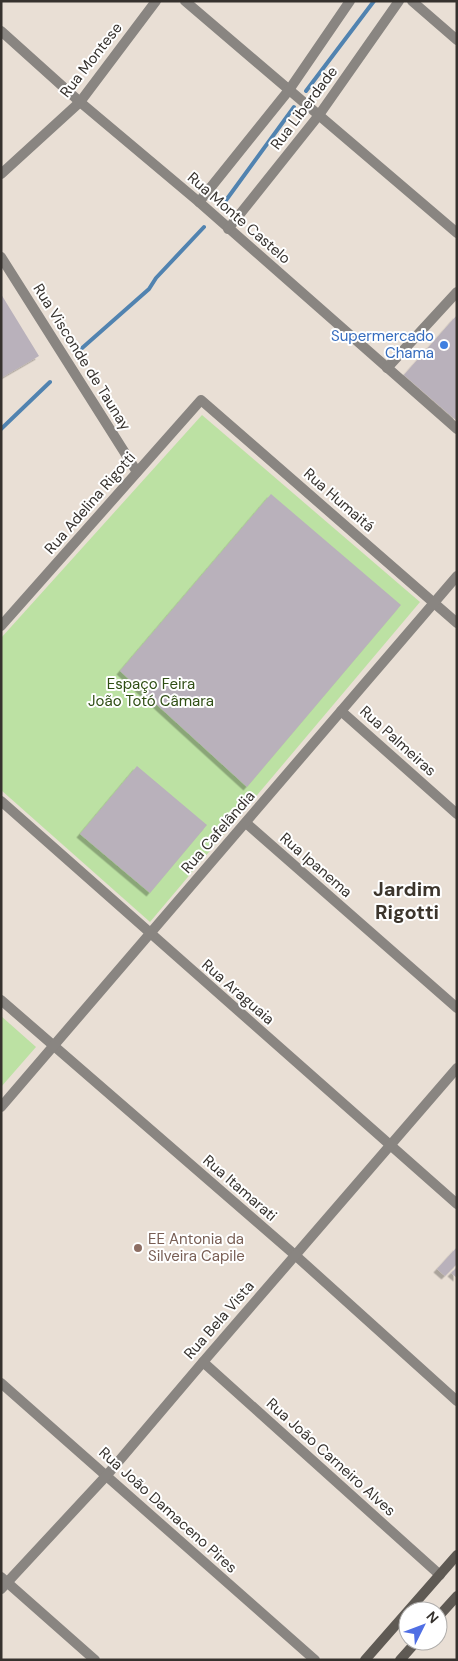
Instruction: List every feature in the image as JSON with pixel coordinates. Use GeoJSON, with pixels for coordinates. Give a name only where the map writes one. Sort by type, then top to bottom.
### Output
{"type":"FeatureCollection","features":[{"type":"Feature","properties":{"kind":"main road"},"geometry":{"type":"LineString","coordinates":[[366,1660],[457,1555]]}},
{"type":"Feature","properties":{"kind":"main road"},"geometry":{"type":"LineString","coordinates":[[448,1606],[457,1596]]}},
{"type":"Feature","properties":{"kind":"street","name":"Rua Montese"},"geometry":{"type":"LineString","coordinates":[[1,174],[80,102],[156,1]]}},
{"type":"Feature","properties":{"kind":"street"},"geometry":{"type":"LineString","coordinates":[[185,1],[457,233]]}},
{"type":"Feature","properties":{"kind":"street","name":"Rua Liberdade"},"geometry":{"type":"LineString","coordinates":[[199,202],[289,90],[350,1]]}},
{"type":"Feature","properties":{"kind":"street","name":"Rua Liberdade"},"geometry":{"type":"LineString","coordinates":[[228,229],[319,115],[398,1]]}},
{"type":"Feature","properties":{"kind":"street"},"geometry":{"type":"LineString","coordinates":[[412,1],[457,40]]}},
{"type":"Feature","properties":{"kind":"street","name":"Rua Monte Castelo"},"geometry":{"type":"LineString","coordinates":[[1,31],[80,102],[199,202],[457,429]]}},
{"type":"Feature","properties":{"kind":"street","name":"Rua Visconde de Taunay"},"geometry":{"type":"LineString","coordinates":[[1,257],[137,472]]}},
{"type":"Feature","properties":{"kind":"street"},"geometry":{"type":"LineString","coordinates":[[387,368],[457,292]]}},
{"type":"Feature","properties":{"kind":"street","name":"Rua Adelina Rigotti"},"geometry":{"type":"LineString","coordinates":[[1,626],[201,400]]}},
{"type":"Feature","properties":{"kind":"street","name":"Rua Humaitá"},"geometry":{"type":"LineString","coordinates":[[201,400],[457,623]]}},
{"type":"Feature","properties":{"kind":"street","name":"Rua Cafelândia"},"geometry":{"type":"LineString","coordinates":[[1,1107],[457,576]]}},
{"type":"Feature","properties":{"kind":"street","name":"Rua Palmeiras"},"geometry":{"type":"LineString","coordinates":[[341,711],[457,814]]}},
{"type":"Feature","properties":{"kind":"street","name":"Rua Araguaia"},"geometry":{"type":"LineString","coordinates":[[1,801],[457,1204]]}},
{"type":"Feature","properties":{"kind":"street","name":"Rua Ipanema"},"geometry":{"type":"LineString","coordinates":[[246,823],[457,1008]]}},
{"type":"Feature","properties":{"kind":"street","name":"Rua Itamarati"},"geometry":{"type":"LineString","coordinates":[[1,1000],[295,1255],[457,1401]]}},
{"type":"Feature","properties":{"kind":"street","name":"Rua Bela Vista"},"geometry":{"type":"LineString","coordinates":[[3,1583],[107,1475],[457,1068]]}},
{"type":"Feature","properties":{"kind":"street","name":"Rua João Carneiro Alves"},"geometry":{"type":"LineString","coordinates":[[203,1362],[440,1575]]}},
{"type":"Feature","properties":{"kind":"street","name":"Rua João Damaceno Pires"},"geometry":{"type":"LineString","coordinates":[[1,1383],[314,1660]]}},
{"type":"Feature","properties":{"kind":"street"},"geometry":{"type":"LineString","coordinates":[[3,1583],[95,1660]]}},
{"type":"Feature","properties":{"kind":"green space","name":"Espaço Feira João Totó Câmara"},"geometry":{"type":"Polygon","coordinates":[[[202,415],[420,602],[150,922],[1,790],[1,638],[202,415]]]}},
{"type":"Feature","properties":{"kind":"green space"},"geometry":{"type":"Polygon","coordinates":[[[1,1016],[36,1047],[1,1087],[1,1016]]]}},
{"type":"Feature","properties":{"kind":"building"},"geometry":{"type":"Polygon","coordinates":[[[1,294],[39,356],[1,378],[1,294]]]}},
{"type":"Feature","properties":{"kind":"building","name":"Supermercado Chama"},"geometry":{"type":"Polygon","coordinates":[[[457,315],[457,421],[404,375],[457,315]]]}},
{"type":"Feature","properties":{"kind":"building"},"geometry":{"type":"Polygon","coordinates":[[[271,494],[401,605],[247,787],[120,671],[271,494]]]}},
{"type":"Feature","properties":{"kind":"building"},"geometry":{"type":"Polygon","coordinates":[[[137,766],[207,825],[150,893],[80,834],[137,766]]]}},
{"type":"Feature","properties":{"kind":"building"},"geometry":{"type":"Polygon","coordinates":[[[457,1247],[457,1264],[445,1276],[437,1269],[457,1247]]]}},
{"type":"Feature","properties":{"kind":"building"},"geometry":{"type":"Polygon","coordinates":[[[457,1267],[457,1278],[451,1273],[457,1267]]]}},
{"type":"Feature","properties":{"kind":"waterway"},"geometry":{"type":"LineString","coordinates":[[306,91],[374,1]]}},
{"type":"Feature","properties":{"kind":"waterway"},"geometry":{"type":"LineString","coordinates":[[224,203],[294,107]]}},
{"type":"Feature","properties":{"kind":"waterway"},"geometry":{"type":"LineString","coordinates":[[81,349],[149,289],[156,278],[204,227]]}},
{"type":"Feature","properties":{"kind":"waterway"},"geometry":{"type":"LineString","coordinates":[[1,429],[50,382]]}},
{"type":"Feature","properties":{"kind":"place","name":"Supermercado Chama"},"geometry":{"type":"Point","coordinates":[444,345]}},
{"type":"Feature","properties":{"kind":"place","name":"EE Antonia da Silveira Capile"},"geometry":{"type":"Point","coordinates":[138,1248]}},
{"type":"Feature","properties":{"kind":"district","name":"Jardim Rigotti"},"geometry":{"type":"Point","coordinates":[407,900]}}]}
